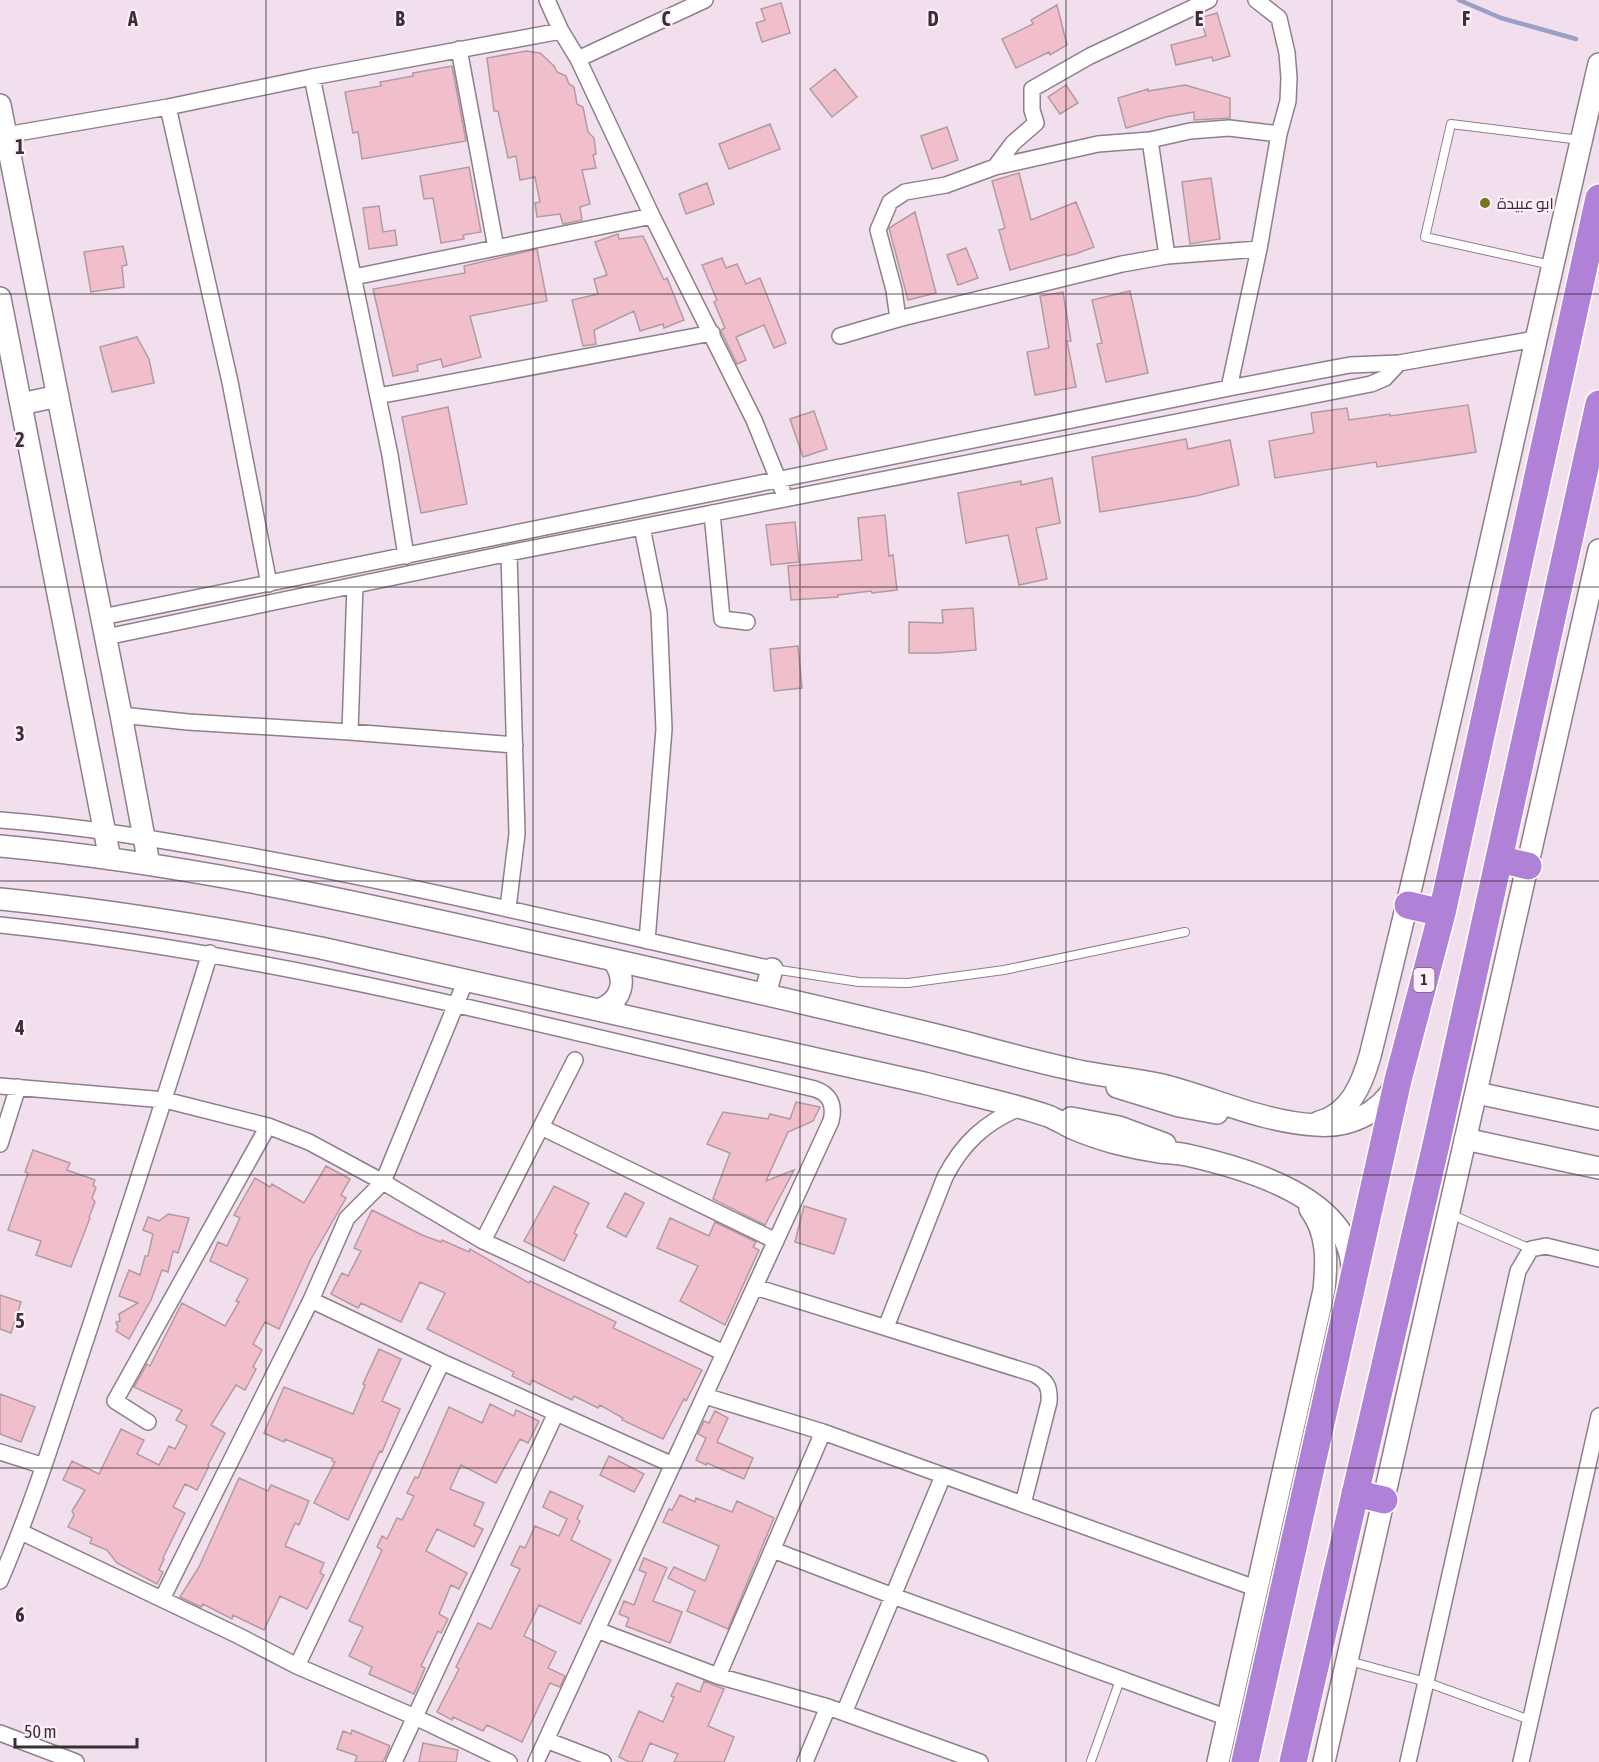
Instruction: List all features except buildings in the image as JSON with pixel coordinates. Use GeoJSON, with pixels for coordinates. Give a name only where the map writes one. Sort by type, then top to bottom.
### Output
{"type":"FeatureCollection","features":[{"type":"Feature","properties":{"kind":"highway","name":"1"},"geometry":{"type":"LineString","coordinates":[[1245,1762],[1298,1467],[1352,1283],[1398,1080],[1442,913],[1599,198]]}},
{"type":"Feature","properties":{"kind":"highway"},"geometry":{"type":"LineString","coordinates":[[1293,1762],[1404,1291],[1599,404]]}},
{"type":"Feature","properties":{"kind":"highway"},"geometry":{"type":"LineString","coordinates":[[1499,859],[1528,866]]}},
{"type":"Feature","properties":{"kind":"highway"},"geometry":{"type":"LineString","coordinates":[[1408,905],[1442,913]]}},
{"type":"Feature","properties":{"kind":"highway"},"geometry":{"type":"LineString","coordinates":[[1355,1493],[1384,1500]]}},
{"type":"Feature","properties":{"kind":"main road"},"geometry":{"type":"LineString","coordinates":[[1308,1125],[1329,1119],[1342,1111],[1351,1100],[1365,1073],[1408,905],[1599,64]]}},
{"type":"Feature","properties":{"kind":"main road"},"geometry":{"type":"LineString","coordinates":[[0,105],[104,627],[148,864]]}},
{"type":"Feature","properties":{"kind":"main road"},"geometry":{"type":"LineString","coordinates":[[0,298],[110,859]]}},
{"type":"Feature","properties":{"kind":"main road"},"geometry":{"type":"LineString","coordinates":[[21,404],[58,396]]}},
{"type":"Feature","properties":{"kind":"main road"},"geometry":{"type":"LineString","coordinates":[[1324,1762],[1599,550]]}},
{"type":"Feature","properties":{"kind":"main road"},"geometry":{"type":"LineString","coordinates":[[0,846],[148,864],[340,899],[765,994],[1084,1072],[1158,1084],[1254,1115],[1308,1125],[1348,1123],[1362,1117],[1385,1101],[1398,1080]]}},
{"type":"Feature","properties":{"kind":"main road"},"geometry":{"type":"LineString","coordinates":[[0,899],[120,913],[226,930],[466,980],[924,1083],[1049,1116],[1071,1127],[1115,1143],[1138,1149],[1185,1154],[1253,1173],[1275,1181],[1299,1194],[1321,1210],[1338,1229],[1350,1255],[1352,1283]]}},
{"type":"Feature","properties":{"kind":"main road"},"geometry":{"type":"LineString","coordinates":[[599,1010],[609,1006],[617,999],[621,989],[620,968],[613,960]]}},
{"type":"Feature","properties":{"kind":"main road"},"geometry":{"type":"LineString","coordinates":[[765,994],[772,969]]}},
{"type":"Feature","properties":{"kind":"main road"},"geometry":{"type":"LineString","coordinates":[[1477,1093],[1599,1119]]}},
{"type":"Feature","properties":{"kind":"main road"},"geometry":{"type":"LineString","coordinates":[[1465,1139],[1599,1168]]}},
{"type":"Feature","properties":{"kind":"main road"},"geometry":{"type":"LineString","coordinates":[[1218,1762],[1258,1589],[1298,1467],[1324,1290],[1326,1252],[1323,1232],[1299,1194]]}},
{"type":"Feature","properties":{"kind":"street"},"geometry":{"type":"LineString","coordinates":[[547,0],[754,420],[785,498]]}},
{"type":"Feature","properties":{"kind":"street"},"geometry":{"type":"LineString","coordinates":[[578,59],[705,0]]}},
{"type":"Feature","properties":{"kind":"street"},"geometry":{"type":"LineString","coordinates":[[994,167],[1014,143],[1036,123],[1032,110],[1032,89],[1090,56],[1209,0]]}},
{"type":"Feature","properties":{"kind":"street"},"geometry":{"type":"LineString","coordinates":[[1229,388],[1259,249],[1279,134],[1288,101],[1287,53],[1279,18],[1256,0]]}},
{"type":"Feature","properties":{"kind":"street"},"geometry":{"type":"LineString","coordinates":[[6,135],[168,107],[312,77],[561,31]]}},
{"type":"Feature","properties":{"kind":"street"},"geometry":{"type":"LineString","coordinates":[[459,49],[496,248]]}},
{"type":"Feature","properties":{"kind":"street"},"geometry":{"type":"LineString","coordinates":[[312,77],[390,454],[406,556]]}},
{"type":"Feature","properties":{"kind":"street"},"geometry":{"type":"LineString","coordinates":[[168,107],[230,382],[269,584]]}},
{"type":"Feature","properties":{"kind":"street"},"geometry":{"type":"LineString","coordinates":[[898,319],[894,290],[878,230],[890,202],[905,192],[946,185],[994,167],[1098,144],[1150,140],[1190,131],[1229,128],[1279,134]]}},
{"type":"Feature","properties":{"kind":"street"},"geometry":{"type":"LineString","coordinates":[[1150,140],[1167,256]]}},
{"type":"Feature","properties":{"kind":"street"},"geometry":{"type":"LineString","coordinates":[[354,277],[652,216]]}},
{"type":"Feature","properties":{"kind":"street"},"geometry":{"type":"LineString","coordinates":[[840,336],[898,319],[1080,274],[1167,256],[1259,249]]}},
{"type":"Feature","properties":{"kind":"street"},"geometry":{"type":"LineString","coordinates":[[378,396],[711,333]]}},
{"type":"Feature","properties":{"kind":"street"},"geometry":{"type":"LineString","coordinates":[[104,627],[269,584],[1229,388],[1350,365],[1399,363],[1535,339]]}},
{"type":"Feature","properties":{"kind":"street"},"geometry":{"type":"LineString","coordinates":[[104,627],[355,585],[785,498],[1371,384],[1385,378],[1399,363]]}},
{"type":"Feature","properties":{"kind":"street"},"geometry":{"type":"LineString","coordinates":[[712,513],[722,619],[747,622]]}},
{"type":"Feature","properties":{"kind":"street"},"geometry":{"type":"LineString","coordinates":[[642,527],[659,612],[664,729],[646,941]]}},
{"type":"Feature","properties":{"kind":"street"},"geometry":{"type":"LineString","coordinates":[[508,908],[517,834],[509,553]]}},
{"type":"Feature","properties":{"kind":"street"},"geometry":{"type":"LineString","coordinates":[[350,732],[355,585]]}},
{"type":"Feature","properties":{"kind":"street"},"geometry":{"type":"LineString","coordinates":[[121,715],[188,722],[515,745]]}},
{"type":"Feature","properties":{"kind":"street"},"geometry":{"type":"LineString","coordinates":[[0,820],[105,831],[322,869],[508,908],[772,969]]}},
{"type":"Feature","properties":{"kind":"street"},"geometry":{"type":"LineString","coordinates":[[0,925],[210,953],[286,967],[815,1089],[827,1095],[833,1107],[831,1121],[536,1762]]}},
{"type":"Feature","properties":{"kind":"street"},"geometry":{"type":"LineString","coordinates":[[0,1581],[21,1532],[44,1466],[165,1100],[210,953]]}},
{"type":"Feature","properties":{"kind":"street"},"geometry":{"type":"LineString","coordinates":[[162,1599],[311,1300],[347,1218],[383,1182],[466,980]]}},
{"type":"Feature","properties":{"kind":"street"},"geometry":{"type":"LineString","coordinates":[[483,1241],[576,1060]]}},
{"type":"Feature","properties":{"kind":"street"},"geometry":{"type":"LineString","coordinates":[[0,1086],[165,1100],[268,1126],[309,1142],[383,1182],[483,1241],[724,1353]]}},
{"type":"Feature","properties":{"kind":"street"},"geometry":{"type":"LineString","coordinates":[[0,1144],[18,1087]]}},
{"type":"Feature","properties":{"kind":"street"},"geometry":{"type":"LineString","coordinates":[[886,1327],[953,1161],[975,1134],[1004,1115],[1020,1108]]}},
{"type":"Feature","properties":{"kind":"street"},"geometry":{"type":"LineString","coordinates":[[148,1422],[115,1401],[268,1126]]}},
{"type":"Feature","properties":{"kind":"street"},"geometry":{"type":"LineString","coordinates":[[541,1126],[776,1241]]}},
{"type":"Feature","properties":{"kind":"street"},"geometry":{"type":"LineString","coordinates":[[1408,1762],[1518,1271],[1532,1249],[1546,1246],[1599,1259]]}},
{"type":"Feature","properties":{"kind":"street"},"geometry":{"type":"LineString","coordinates":[[755,1287],[1034,1374],[1045,1380],[1050,1391],[1049,1402],[1023,1504]]}},
{"type":"Feature","properties":{"kind":"street"},"geometry":{"type":"LineString","coordinates":[[311,1300],[442,1362],[673,1465]]}},
{"type":"Feature","properties":{"kind":"street"},"geometry":{"type":"LineString","coordinates":[[297,1666],[442,1362]]}},
{"type":"Feature","properties":{"kind":"street"},"geometry":{"type":"LineString","coordinates":[[705,1396],[824,1432],[1258,1589]]}},
{"type":"Feature","properties":{"kind":"street"},"geometry":{"type":"LineString","coordinates":[[394,1762],[556,1413]]}},
{"type":"Feature","properties":{"kind":"street"},"geometry":{"type":"LineString","coordinates":[[1521,1762],[1599,1416]]}},
{"type":"Feature","properties":{"kind":"street"},"geometry":{"type":"LineString","coordinates":[[718,1676],[824,1432]]}},
{"type":"Feature","properties":{"kind":"street"},"geometry":{"type":"LineString","coordinates":[[0,1452],[44,1466]]}},
{"type":"Feature","properties":{"kind":"street"},"geometry":{"type":"LineString","coordinates":[[844,1713],[944,1476]]}},
{"type":"Feature","properties":{"kind":"street"},"geometry":{"type":"LineString","coordinates":[[21,1532],[297,1666],[415,1717],[509,1762]]}},
{"type":"Feature","properties":{"kind":"street"},"geometry":{"type":"LineString","coordinates":[[773,1550],[1228,1718]]}},
{"type":"Feature","properties":{"kind":"street"},"geometry":{"type":"LineString","coordinates":[[597,1630],[718,1676],[828,1707],[954,1757],[980,1762]]}},
{"type":"Feature","properties":{"kind":"street"},"geometry":{"type":"LineString","coordinates":[[805,1762],[828,1707]]}},
{"type":"Feature","properties":{"kind":"street"},"geometry":{"type":"LineString","coordinates":[[0,1733],[76,1762]]}},
{"type":"Feature","properties":{"kind":"street"},"geometry":{"type":"LineString","coordinates":[[546,1740],[603,1762]]}},
{"type":"Feature","properties":{"kind":"lane"},"geometry":{"type":"LineString","coordinates":[[1553,266],[1425,237],[1451,124],[1581,140]]}},
{"type":"Feature","properties":{"kind":"lane"},"geometry":{"type":"LineString","coordinates":[[772,969],[860,982],[908,983],[1004,970],[1185,932]]}},
{"type":"Feature","properties":{"kind":"lane"},"geometry":{"type":"LineString","coordinates":[[1448,1214],[1532,1249]]}},
{"type":"Feature","properties":{"kind":"lane"},"geometry":{"type":"LineString","coordinates":[[1347,1660],[1426,1682],[1530,1720]]}},
{"type":"Feature","properties":{"kind":"lane"},"geometry":{"type":"LineString","coordinates":[[1091,1761],[1120,1680]]}},
{"type":"Feature","properties":{"kind":"waterway"},"geometry":{"type":"LineString","coordinates":[[1459,0],[1501,18],[1576,39]]}},
{"type":"Feature","properties":{"kind":"place","name":"ابو عبيدة"},"geometry":{"type":"Point","coordinates":[1485,203]}}]}
